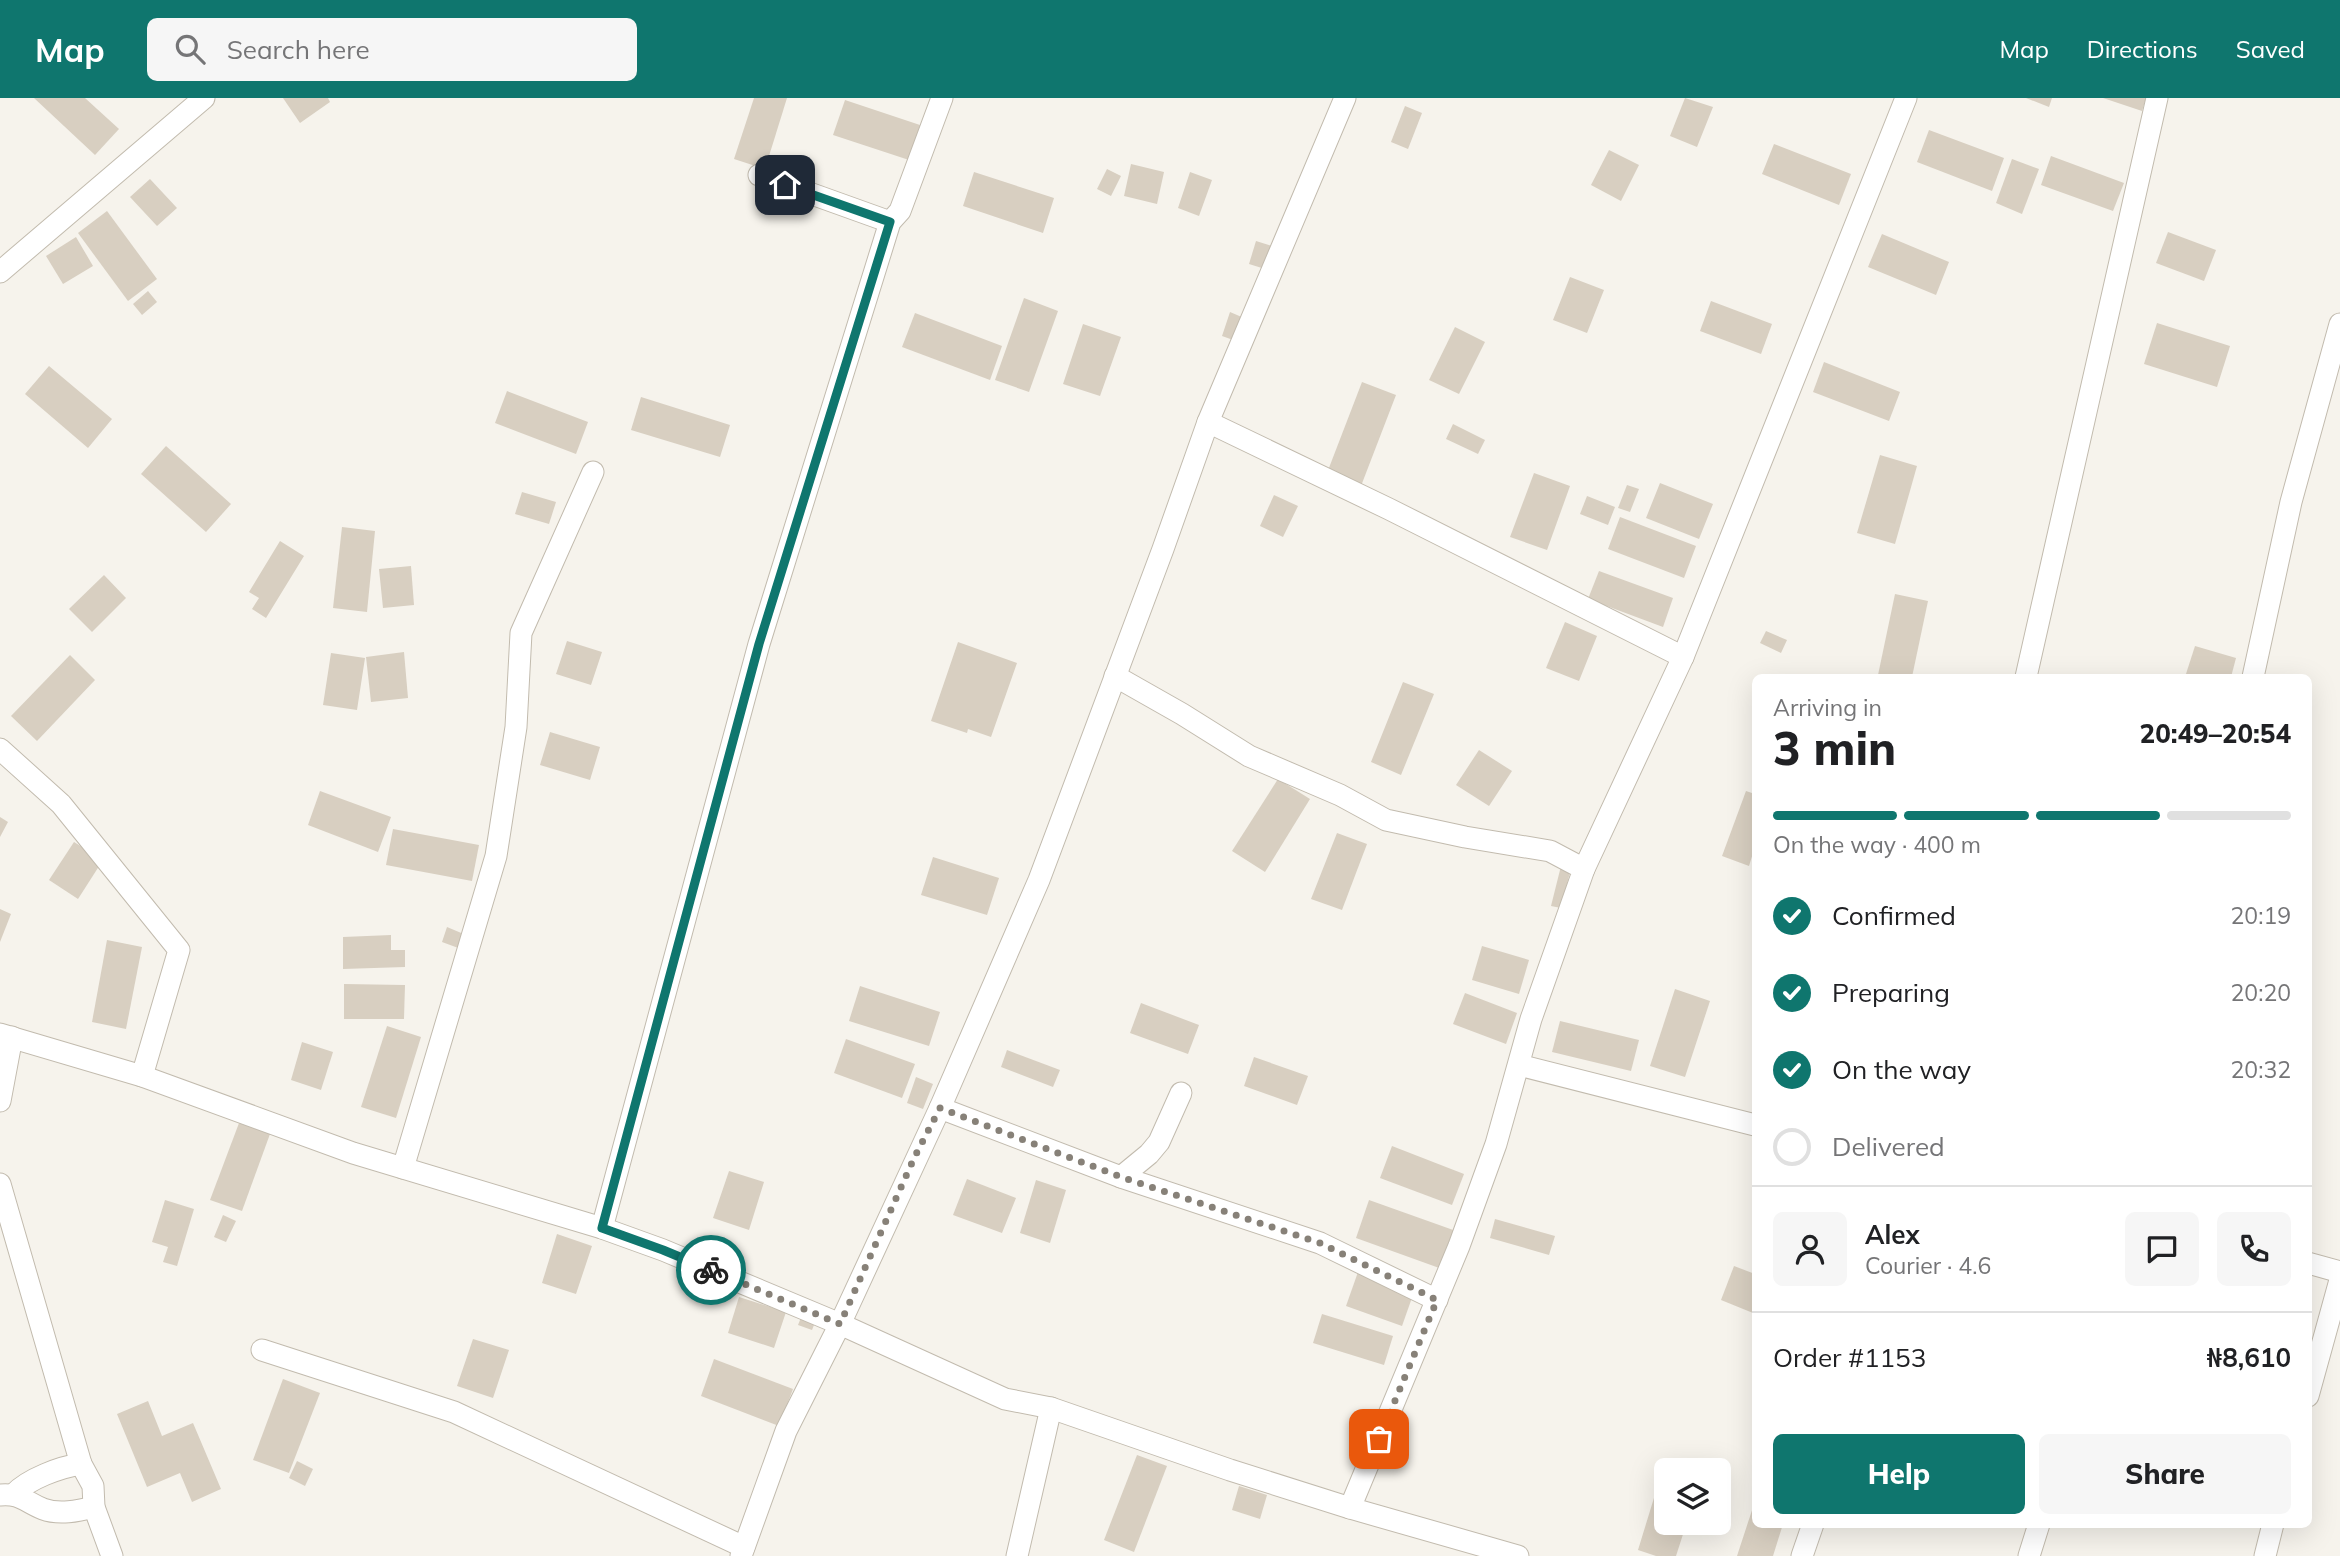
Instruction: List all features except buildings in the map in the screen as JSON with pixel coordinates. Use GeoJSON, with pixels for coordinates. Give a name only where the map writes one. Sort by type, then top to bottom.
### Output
{"type":"FeatureCollection","features":[{"type":"Feature","properties":{"kind":"street"},"geometry":{"type":"LineString","coordinates":[[0,272],[204,98]]}},
{"type":"Feature","properties":{"kind":"street"},"geometry":{"type":"LineString","coordinates":[[602,1228],[759,644],[890,222],[900,211],[942,98]]}},
{"type":"Feature","properties":{"kind":"street"},"geometry":{"type":"LineString","coordinates":[[262,1350],[454,1412],[742,1552],[786,1431],[840,1324],[915,1156],[940,1108],[1039,880],[1208,422],[1345,98]]}},
{"type":"Feature","properties":{"kind":"street"},"geometry":{"type":"LineString","coordinates":[[1350,1508],[1459,1246],[1496,1144],[1531,1019],[1584,869],[1683,657],[1906,98]]}},
{"type":"Feature","properties":{"kind":"street"},"geometry":{"type":"LineString","coordinates":[[2027,674],[2157,98]]}},
{"type":"Feature","properties":{"kind":"street"},"geometry":{"type":"LineString","coordinates":[[759,175],[890,222]]}},
{"type":"Feature","properties":{"kind":"street"},"geometry":{"type":"LineString","coordinates":[[2254,674],[2291,502],[2340,324]]}},
{"type":"Feature","properties":{"kind":"street"},"geometry":{"type":"LineString","coordinates":[[1208,422],[1389,509],[1683,657]]}},
{"type":"Feature","properties":{"kind":"street"},"geometry":{"type":"LineString","coordinates":[[403,1168],[496,856],[516,727],[522,633],[593,472]]}},
{"type":"Feature","properties":{"kind":"street"},"geometry":{"type":"LineString","coordinates":[[1115,676],[1249,756],[1340,795],[1386,820],[1550,851],[1584,869]]}},
{"type":"Feature","properties":{"kind":"street"},"geometry":{"type":"LineString","coordinates":[[0,749],[61,804],[179,950],[142,1076]]}},
{"type":"Feature","properties":{"kind":"street"},"geometry":{"type":"LineString","coordinates":[[0,1101],[6,1035],[142,1076],[353,1153],[602,1228],[663,1250],[840,1324],[1005,1399],[1051,1408],[1466,1549],[1518,1556]]}},
{"type":"Feature","properties":{"kind":"street"},"geometry":{"type":"LineString","coordinates":[[1518,1065],[1752,1124]]}},
{"type":"Feature","properties":{"kind":"street"},"geometry":{"type":"LineString","coordinates":[[1121,1177],[1159,1142],[1181,1093]]}},
{"type":"Feature","properties":{"kind":"street"},"geometry":{"type":"LineString","coordinates":[[940,1108],[1121,1177],[1320,1243],[1437,1300]]}},
{"type":"Feature","properties":{"kind":"street"},"geometry":{"type":"LineString","coordinates":[[0,1184],[80,1464],[93,1486],[94,1507],[111,1556]]}},
{"type":"Feature","properties":{"kind":"street"},"geometry":{"type":"LineString","coordinates":[[2312,1264],[2339,1272],[2312,1380]]}},
{"type":"Feature","properties":{"kind":"street"},"geometry":{"type":"LineString","coordinates":[[1017,1556],[1051,1408]]}},
{"type":"Feature","properties":{"kind":"street"},"geometry":{"type":"LineString","coordinates":[[7,1494],[34,1480],[80,1464]]}},
{"type":"Feature","properties":{"kind":"street"},"geometry":{"type":"LineString","coordinates":[[7,1494],[45,1510],[74,1512],[94,1507]]}},
{"type":"Feature","properties":{"kind":"street"},"geometry":{"type":"LineString","coordinates":[[1802,1556],[1812,1528]]}},
{"type":"Feature","properties":{"kind":"street"},"geometry":{"type":"LineString","coordinates":[[2029,1556],[2038,1528]]}},
{"type":"Feature","properties":{"kind":"street"},"geometry":{"type":"LineString","coordinates":[[2265,1556],[2272,1528]]}},
{"type":"Feature","properties":{"kind":"way so far"},"geometry":{"type":"LineString","coordinates":[[711,1270],[840,1324],[915,1156],[940,1108],[1121,1177],[1320,1243],[1437,1300],[1379,1439]]}},
{"type":"Feature","properties":{"kind":"route"},"geometry":{"type":"LineString","coordinates":[[711,1270],[602,1228],[759,644],[890,222],[785,185]]}}]}
